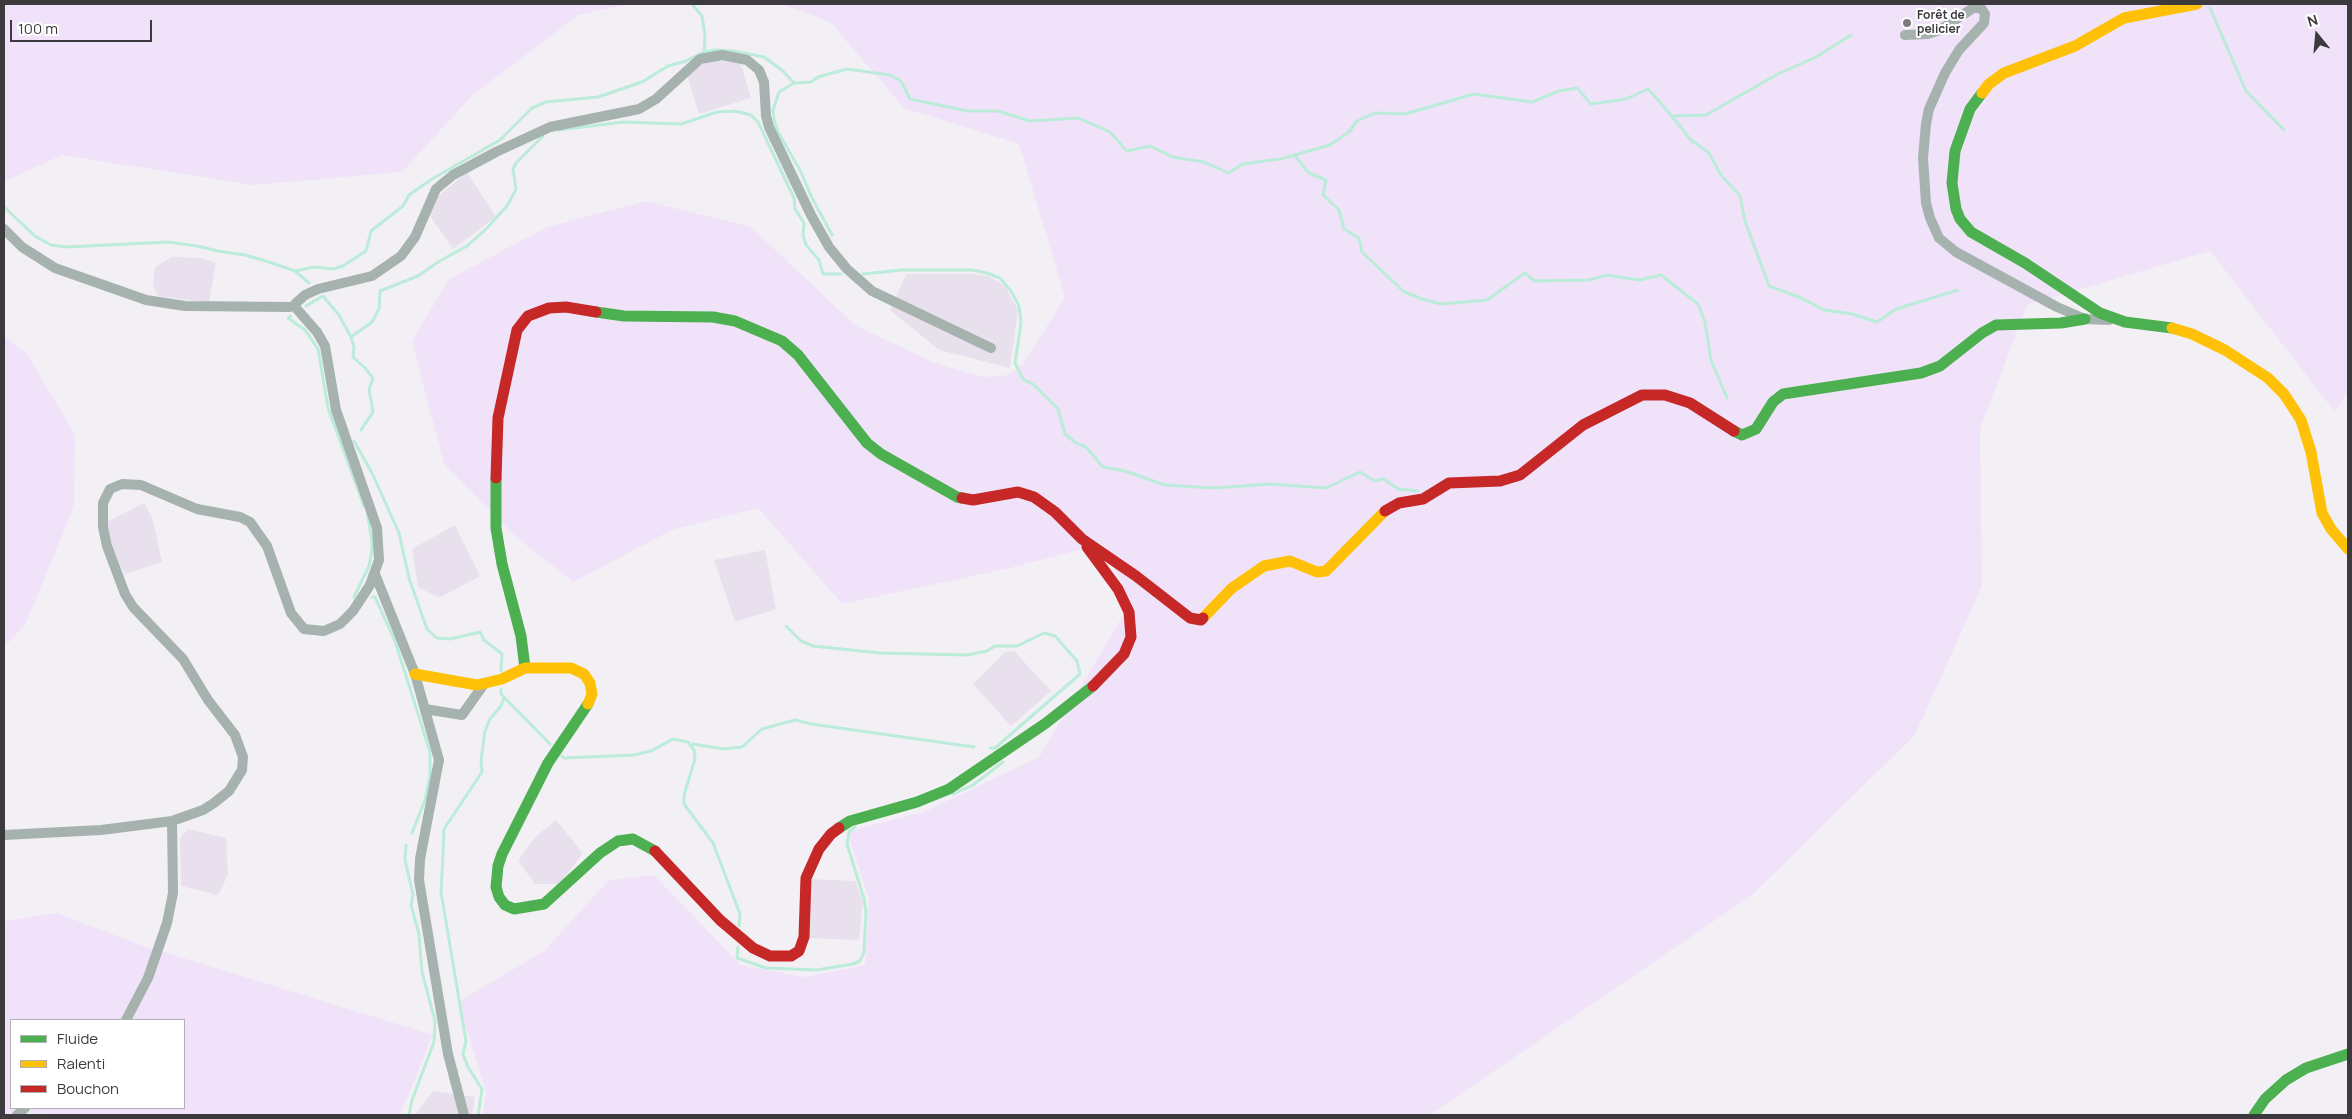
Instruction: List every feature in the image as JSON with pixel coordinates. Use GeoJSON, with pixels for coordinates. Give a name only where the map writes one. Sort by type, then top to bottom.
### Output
{"type":"FeatureCollection","features":[{"type":"Feature","properties":{"kind":"street"},"geometry":{"type":"LineString","coordinates":[[2113,319],[2090,307],[2025,263],[1980,238],[1965,226],[1956,209],[1952,183],[1955,151],[1970,109],[1989,84],[2004,73],[2075,46],[2124,18],[2197,4]]}},
{"type":"Feature","properties":{"kind":"street"},"geometry":{"type":"LineString","coordinates":[[1905,35],[1928,34],[1940,30],[1974,8],[1981,8],[1985,14],[1984,23],[1958,50],[1945,73],[1929,109],[1923,158],[1926,203],[1939,238],[1956,252],[2057,307],[2086,319]]}},
{"type":"Feature","properties":{"kind":"street"},"geometry":{"type":"LineString","coordinates":[[4,229],[22,247],[55,268],[146,300],[185,306],[294,306],[305,295],[318,289],[372,276],[401,256],[415,237],[436,189],[453,175],[496,152],[550,128],[645,106],[656,99],[693,63],[708,56],[722,55],[746,60],[759,70],[764,82],[766,116],[769,127],[811,216],[829,247],[847,269],[863,285],[878,294],[991,348]]}},
{"type":"Feature","properties":{"kind":"street"},"geometry":{"type":"LineString","coordinates":[[4,835],[101,830],[172,822],[203,810],[224,795],[239,777],[244,757],[235,735],[208,700],[182,659],[140,614],[125,594],[107,546],[103,527],[102,503],[110,489],[122,484],[141,485],[197,510],[240,517],[250,522],[266,546],[292,614],[298,624],[307,630],[330,629],[343,622],[356,608],[375,574],[380,550],[377,528],[336,410],[326,352],[317,332],[294,306]]}},
{"type":"Feature","properties":{"kind":"street"},"geometry":{"type":"LineString","coordinates":[[414,674],[462,684],[484,684],[502,679],[525,668],[540,667],[576,669],[587,677],[592,694],[586,708],[548,763],[502,854],[498,866],[496,887],[502,903],[514,909],[524,910],[544,904],[600,853],[618,841],[633,839],[653,849],[720,920],[753,948],[770,956],[791,956],[799,951],[804,937],[806,878],[819,849],[831,834],[850,821],[922,801],[949,789],[1046,724],[1099,682],[1124,654],[1129,644],[1132,629],[1127,604],[1082,539],[1055,512],[1034,497],[1018,492],[973,500],[957,497],[881,454],[867,443],[798,355],[782,341],[735,321],[713,317],[624,316],[566,307],[549,308],[528,316],[517,330],[496,437],[496,528],[502,564],[520,636],[525,668]]}},
{"type":"Feature","properties":{"kind":"street"},"geometry":{"type":"LineString","coordinates":[[1082,539],[1130,572],[1190,618],[1201,620],[1232,588],[1264,566],[1290,561],[1317,572],[1326,571],[1388,508],[1399,503],[1423,499],[1449,483],[1500,482],[1520,475],[1584,424],[1634,398],[1652,394],[1673,397],[1699,407],[1734,431],[1745,435],[1754,432],[1773,402],[1784,394],[1921,373],[1940,366],[1982,333],[1996,325],[2113,319],[2177,329],[2205,336],[2260,372],[2276,385],[2294,408],[2308,439],[2322,513],[2331,529],[2348,549]]}},
{"type":"Feature","properties":{"kind":"street"},"geometry":{"type":"LineString","coordinates":[[375,574],[414,674],[437,752],[438,765],[422,846],[419,880],[448,1054],[464,1115]]}},
{"type":"Feature","properties":{"kind":"street"},"geometry":{"type":"LineString","coordinates":[[425,709],[462,715],[484,684]]}},
{"type":"Feature","properties":{"kind":"street"},"geometry":{"type":"LineString","coordinates":[[127,1019],[148,978],[167,922],[173,893],[172,822]]}},
{"type":"Feature","properties":{"kind":"street"},"geometry":{"type":"LineString","coordinates":[[2254,1115],[2265,1099],[2286,1080],[2306,1068],[2348,1054]]}},
{"type":"Feature","properties":{"kind":"shaded area"},"geometry":{"type":"Polygon","coordinates":[[[4,4],[631,4],[578,15],[473,95],[402,172],[253,185],[62,155],[4,182],[4,4]]]}},
{"type":"Feature","properties":{"kind":"shaded area"},"geometry":{"type":"Polygon","coordinates":[[[781,4],[2348,4],[2348,392],[2335,412],[2210,251],[2027,305],[1980,429],[1982,586],[1915,735],[1752,895],[1430,1115],[483,1115],[486,1092],[458,1002],[544,951],[609,880],[654,875],[741,965],[804,977],[865,965],[869,899],[847,832],[926,811],[1039,757],[1131,602],[1102,544],[1010,568],[842,604],[758,508],[672,530],[573,582],[516,537],[444,464],[412,341],[449,279],[547,227],[646,201],[751,227],[855,325],[932,362],[983,377],[1009,375],[1024,363],[1065,297],[1019,144],[904,108],[830,22],[781,4]]]}},
{"type":"Feature","properties":{"kind":"shaded area"},"geometry":{"type":"Polygon","coordinates":[[[716,59],[741,64],[751,98],[699,114],[687,75],[707,61],[716,59]]]}},
{"type":"Feature","properties":{"kind":"shaded area"},"geometry":{"type":"Polygon","coordinates":[[[467,172],[496,217],[453,249],[430,216],[437,197],[467,172]]]}},
{"type":"Feature","properties":{"kind":"shaded area"},"geometry":{"type":"Polygon","coordinates":[[[172,257],[203,258],[216,263],[209,303],[158,296],[153,286],[155,267],[172,257]]]}},
{"type":"Feature","properties":{"kind":"shaded area"},"geometry":{"type":"Polygon","coordinates":[[[906,274],[972,274],[989,276],[1005,286],[1018,310],[1010,368],[939,350],[890,310],[906,274]]]}},
{"type":"Feature","properties":{"kind":"shaded area"},"geometry":{"type":"Polygon","coordinates":[[[4,336],[28,355],[75,435],[74,507],[25,625],[4,647],[4,336]]]}},
{"type":"Feature","properties":{"kind":"shaded area"},"geometry":{"type":"Polygon","coordinates":[[[144,503],[153,520],[162,562],[125,574],[114,553],[107,522],[144,503]]]}},
{"type":"Feature","properties":{"kind":"shaded area"},"geometry":{"type":"Polygon","coordinates":[[[455,525],[480,576],[439,598],[418,587],[412,549],[455,525]]]}},
{"type":"Feature","properties":{"kind":"shaded area"},"geometry":{"type":"Polygon","coordinates":[[[765,550],[776,609],[735,622],[714,560],[765,550]]]}},
{"type":"Feature","properties":{"kind":"shaded area"},"geometry":{"type":"Polygon","coordinates":[[[1014,651],[1051,691],[1011,726],[973,684],[1005,652],[1014,651]]]}},
{"type":"Feature","properties":{"kind":"shaded area"},"geometry":{"type":"Polygon","coordinates":[[[556,820],[583,853],[560,884],[535,884],[518,861],[535,837],[556,820]]]}},
{"type":"Feature","properties":{"kind":"shaded area"},"geometry":{"type":"Polygon","coordinates":[[[188,829],[226,838],[228,875],[218,895],[181,886],[180,839],[188,829]]]}},
{"type":"Feature","properties":{"kind":"shaded area"},"geometry":{"type":"Polygon","coordinates":[[[810,879],[855,881],[863,901],[859,940],[807,938],[810,879]]]}},
{"type":"Feature","properties":{"kind":"shaded area"},"geometry":{"type":"Polygon","coordinates":[[[57,913],[138,944],[433,1035],[400,1115],[50,1115],[40,1113],[4,1115],[4,921],[57,913]]]}},
{"type":"Feature","properties":{"kind":"shaded area"},"geometry":{"type":"Polygon","coordinates":[[[433,1091],[475,1097],[472,1115],[415,1115],[433,1091]]]}},
{"type":"Feature","properties":{"kind":"waterway"},"geometry":{"type":"LineString","coordinates":[[692,4],[702,16],[705,36],[704,51]]}},
{"type":"Feature","properties":{"kind":"waterway"},"geometry":{"type":"LineString","coordinates":[[2210,8],[2246,91],[2284,130]]}},
{"type":"Feature","properties":{"kind":"waterway"},"geometry":{"type":"LineString","coordinates":[[295,271],[314,267],[333,269],[343,266],[366,251],[371,231],[403,206],[409,195],[432,179],[500,140],[532,108],[546,102],[598,97],[642,82],[668,66],[686,61],[704,52],[715,50],[734,51],[764,57],[783,71],[794,83],[811,82],[818,77],[847,69],[890,75],[901,81],[910,99],[968,111],[998,111],[1030,121],[1078,118],[1110,132],[1127,151],[1150,146],[1173,157],[1204,162],[1228,173],[1243,164],[1280,159],[1330,145],[1349,132],[1357,121],[1375,113],[1405,114],[1474,94],[1532,102],[1559,91],[1577,88],[1591,104],[1626,99],[1648,89],[1672,116],[1706,115],[1776,75],[1816,57],[1851,35]]}},
{"type":"Feature","properties":{"kind":"waterway"},"geometry":{"type":"LineString","coordinates":[[794,83],[779,92],[773,110],[774,120],[778,132],[801,172],[811,196],[832,235]]}},
{"type":"Feature","properties":{"kind":"waterway"},"geometry":{"type":"LineString","coordinates":[[558,130],[624,122],[681,124],[717,112],[735,111],[751,115],[758,122],[794,198],[795,209],[804,223],[803,235],[806,245],[819,260],[823,274],[841,274]]}},
{"type":"Feature","properties":{"kind":"waterway"},"geometry":{"type":"LineString","coordinates":[[1672,116],[1691,140],[1709,153],[1721,175],[1740,196],[1745,221],[1769,286],[1799,297],[1824,310],[1852,314],[1877,322],[1896,309],[1958,290]]}},
{"type":"Feature","properties":{"kind":"waterway"},"geometry":{"type":"LineString","coordinates":[[351,337],[372,322],[379,309],[380,291],[418,276],[467,246],[485,230],[507,206],[516,189],[513,169],[516,163],[543,136]]}},
{"type":"Feature","properties":{"kind":"waterway"},"geometry":{"type":"LineString","coordinates":[[1295,156],[1309,173],[1326,180],[1323,195],[1339,210],[1344,229],[1359,238],[1362,252],[1403,291],[1422,299],[1441,304],[1487,300],[1525,273],[1535,281],[1589,280],[1607,275],[1639,280],[1661,275],[1698,304],[1705,322],[1711,360],[1727,398]]}},
{"type":"Feature","properties":{"kind":"waterway"},"geometry":{"type":"LineString","coordinates":[[4,207],[35,236],[51,245],[67,247],[168,242],[197,246],[245,255],[269,262],[295,271],[309,283]]}},
{"type":"Feature","properties":{"kind":"waterway"},"geometry":{"type":"LineString","coordinates":[[863,274],[902,270],[972,270],[1000,278],[1011,291],[1019,306],[1021,323],[1015,363],[1023,379],[1034,385],[1058,409],[1065,434],[1076,443],[1086,447],[1103,467],[1125,471],[1165,485],[1214,488],[1270,484],[1326,488],[1360,472],[1375,481],[1384,479],[1398,489],[1418,491]]}},
{"type":"Feature","properties":{"kind":"waterway"},"geometry":{"type":"LineString","coordinates":[[306,306],[323,296],[339,315],[351,337],[354,347],[353,357],[373,378],[369,389],[373,412],[361,430]]}},
{"type":"Feature","properties":{"kind":"waterway"},"geometry":{"type":"LineString","coordinates":[[291,316],[288,318],[305,330],[318,349],[328,408],[364,506]]}},
{"type":"Feature","properties":{"kind":"waterway"},"geometry":{"type":"LineString","coordinates":[[354,441],[372,473],[399,533],[409,578],[427,629],[437,638],[450,639],[480,632],[484,640],[502,654],[501,671]]}},
{"type":"Feature","properties":{"kind":"waterway"},"geometry":{"type":"LineString","coordinates":[[354,597],[369,566],[372,550],[367,511]]}},
{"type":"Feature","properties":{"kind":"waterway"},"geometry":{"type":"LineString","coordinates":[[372,597],[375,597],[395,641],[430,752],[430,776],[425,800],[412,833]]}},
{"type":"Feature","properties":{"kind":"waterway"},"geometry":{"type":"LineString","coordinates":[[786,626],[801,641],[813,646],[880,653],[967,655],[987,651],[995,646],[1017,646],[1044,633],[1055,636],[1077,661],[1080,674],[995,748],[990,748]]}},
{"type":"Feature","properties":{"kind":"waterway"},"geometry":{"type":"LineString","coordinates":[[501,689],[501,694],[550,744]]}},
{"type":"Feature","properties":{"kind":"waterway"},"geometry":{"type":"LineString","coordinates":[[478,1115],[482,1089],[468,1067],[463,1054],[466,1041],[441,892],[444,829],[482,772],[481,761],[485,731],[490,719],[501,706],[504,698]]}},
{"type":"Feature","properties":{"kind":"waterway"},"geometry":{"type":"LineString","coordinates":[[693,744],[723,749],[742,747],[762,729],[795,720],[811,724],[974,747]]}},
{"type":"Feature","properties":{"kind":"waterway"},"geometry":{"type":"LineString","coordinates":[[562,756],[564,758],[634,755],[651,751],[673,739],[688,742],[694,750],[695,759],[684,795],[684,804],[713,843],[740,914],[739,926]]}},
{"type":"Feature","properties":{"kind":"waterway"},"geometry":{"type":"LineString","coordinates":[[953,794],[973,785],[1003,762]]}},
{"type":"Feature","properties":{"kind":"waterway"},"geometry":{"type":"LineString","coordinates":[[738,947],[737,958],[766,968],[817,970],[853,964],[860,961],[864,952],[866,912],[864,899],[847,844],[849,832],[855,827]]}},
{"type":"Feature","properties":{"kind":"waterway"},"geometry":{"type":"LineString","coordinates":[[406,845],[405,860],[413,895],[411,905],[419,934],[422,972],[435,1021],[434,1042],[412,1100],[409,1115]]}},
{"type":"Feature","properties":{"kind":"traffic: fast"},"geometry":{"type":"LineString","coordinates":[[1982,93],[1970,109],[1955,151],[1952,183],[1956,209],[1960,219],[1971,232],[2025,263],[2100,313],[2125,322],[2172,328]]}},
{"type":"Feature","properties":{"kind":"traffic: fast"},"geometry":{"type":"LineString","coordinates":[[596,312],[624,316],[713,317],[735,321],[782,341],[798,355],[867,443],[881,454],[957,497],[962,498]]}},
{"type":"Feature","properties":{"kind":"traffic: fast"},"geometry":{"type":"LineString","coordinates":[[1734,431],[1742,435],[1756,429],[1773,402],[1783,394],[1921,373],[1940,366],[1982,333],[1996,325],[2061,323],[2085,319]]}},
{"type":"Feature","properties":{"kind":"traffic: fast"},"geometry":{"type":"LineString","coordinates":[[496,478],[496,528],[502,564],[521,636],[525,668]]}},
{"type":"Feature","properties":{"kind":"traffic: fast"},"geometry":{"type":"LineString","coordinates":[[839,828],[850,821],[917,802],[949,789],[1046,723],[1093,686]]}},
{"type":"Feature","properties":{"kind":"traffic: fast"},"geometry":{"type":"LineString","coordinates":[[588,704],[548,763],[502,854],[498,866],[496,887],[499,897],[505,905],[514,909],[544,904],[600,853],[618,841],[633,839],[655,851]]}},
{"type":"Feature","properties":{"kind":"traffic: fast"},"geometry":{"type":"LineString","coordinates":[[2254,1115],[2265,1099],[2286,1080],[2306,1068],[2348,1054]]}},
{"type":"Feature","properties":{"kind":"traffic: slow"},"geometry":{"type":"LineString","coordinates":[[1982,93],[1989,84],[2004,73],[2075,46],[2124,18],[2197,4]]}},
{"type":"Feature","properties":{"kind":"traffic: slow"},"geometry":{"type":"LineString","coordinates":[[2172,328],[2192,334],[2225,350],[2268,378],[2284,394],[2301,420],[2311,452],[2322,513],[2331,529],[2348,549]]}},
{"type":"Feature","properties":{"kind":"traffic: slow"},"geometry":{"type":"LineString","coordinates":[[1203,618],[1232,588],[1264,566],[1290,561],[1317,572],[1326,571],[1385,511]]}},
{"type":"Feature","properties":{"kind":"traffic: slow"},"geometry":{"type":"LineString","coordinates":[[415,674],[477,685],[502,679],[525,668],[571,668],[584,674],[590,683],[592,694],[588,704]]}},
{"type":"Feature","properties":{"kind":"traffic: jam"},"geometry":{"type":"LineString","coordinates":[[496,478],[498,418],[517,330],[528,316],[549,308],[566,307],[596,312]]}},
{"type":"Feature","properties":{"kind":"traffic: jam"},"geometry":{"type":"LineString","coordinates":[[1385,511],[1399,503],[1423,499],[1449,483],[1500,481],[1520,475],[1583,425],[1642,395],[1665,395],[1690,403],[1734,431]]}},
{"type":"Feature","properties":{"kind":"traffic: jam"},"geometry":{"type":"LineString","coordinates":[[962,498],[973,500],[1018,492],[1034,497],[1055,512],[1082,539],[1136,576],[1190,618],[1201,620],[1203,618]]}},
{"type":"Feature","properties":{"kind":"traffic: jam"},"geometry":{"type":"LineString","coordinates":[[1087,547],[1118,589],[1129,612],[1131,637],[1124,654],[1093,686]]}},
{"type":"Feature","properties":{"kind":"traffic: jam"},"geometry":{"type":"LineString","coordinates":[[655,851],[720,920],[753,948],[770,956],[791,956],[799,951],[804,937],[806,878],[819,849],[831,834],[839,828]]}},
{"type":"Feature","properties":{"kind":"place","name":"Forêt de pelicier"},"geometry":{"type":"Point","coordinates":[1907,23]}}]}
